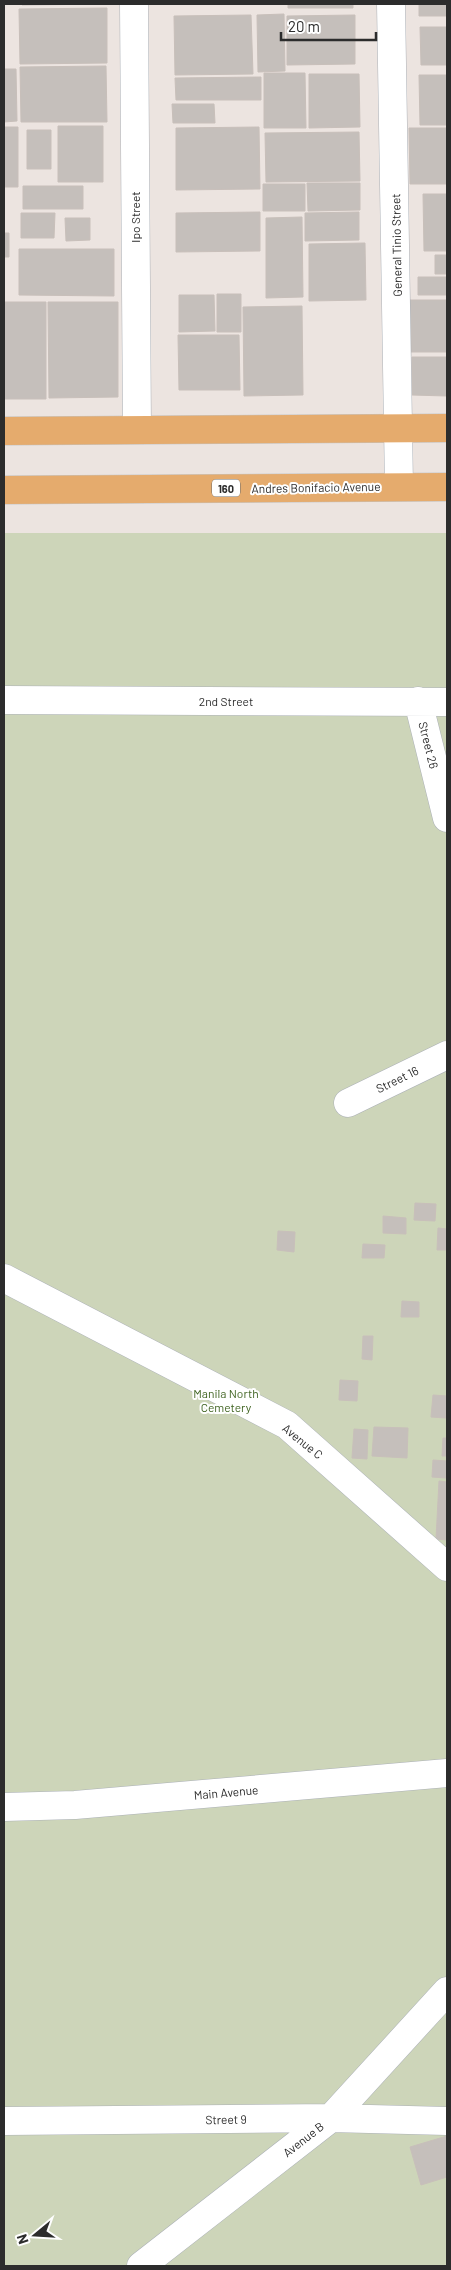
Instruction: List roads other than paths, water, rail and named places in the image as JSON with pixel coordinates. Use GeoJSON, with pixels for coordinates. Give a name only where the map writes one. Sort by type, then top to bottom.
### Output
{"type":"FeatureCollection","features":[{"type":"Feature","properties":{"kind":"main road"},"geometry":{"type":"LineString","coordinates":[[4,430],[447,428]]}},
{"type":"Feature","properties":{"kind":"main road","name":"Andres Bonifacio Avenue"},"geometry":{"type":"LineString","coordinates":[[4,490],[447,487]]}},
{"type":"Feature","properties":{"kind":"street","name":"Ipo Street"},"geometry":{"type":"LineString","coordinates":[[134,4],[136,429]]}},
{"type":"Feature","properties":{"kind":"street","name":"General Tinio Street"},"geometry":{"type":"LineString","coordinates":[[392,4],[399,486]]}},
{"type":"Feature","properties":{"kind":"street","name":"2nd Street"},"geometry":{"type":"LineString","coordinates":[[4,700],[447,702]]}},
{"type":"Feature","properties":{"kind":"street","name":"Street 26"},"geometry":{"type":"LineString","coordinates":[[418,701],[447,818]]}},
{"type":"Feature","properties":{"kind":"street","name":"Street 16"},"geometry":{"type":"LineString","coordinates":[[348,1103],[447,1056]]}},
{"type":"Feature","properties":{"kind":"street","name":"Avenue C"},"geometry":{"type":"LineString","coordinates":[[4,1278],[287,1425],[447,1567]]}},
{"type":"Feature","properties":{"kind":"street","name":"Main Avenue"},"geometry":{"type":"LineString","coordinates":[[4,1807],[75,1805],[447,1773]]}},
{"type":"Feature","properties":{"kind":"street","name":"Avenue B"},"geometry":{"type":"LineString","coordinates":[[141,2266],[331,2118],[447,1991]]}},
{"type":"Feature","properties":{"kind":"street","name":"Street 9"},"geometry":{"type":"LineString","coordinates":[[4,2121],[331,2118],[447,2121]]}},
{"type":"Feature","properties":{"kind":"park label","name":"Manila North Cemetery"},"geometry":{"type":"Point","coordinates":[226,1400]}}]}
